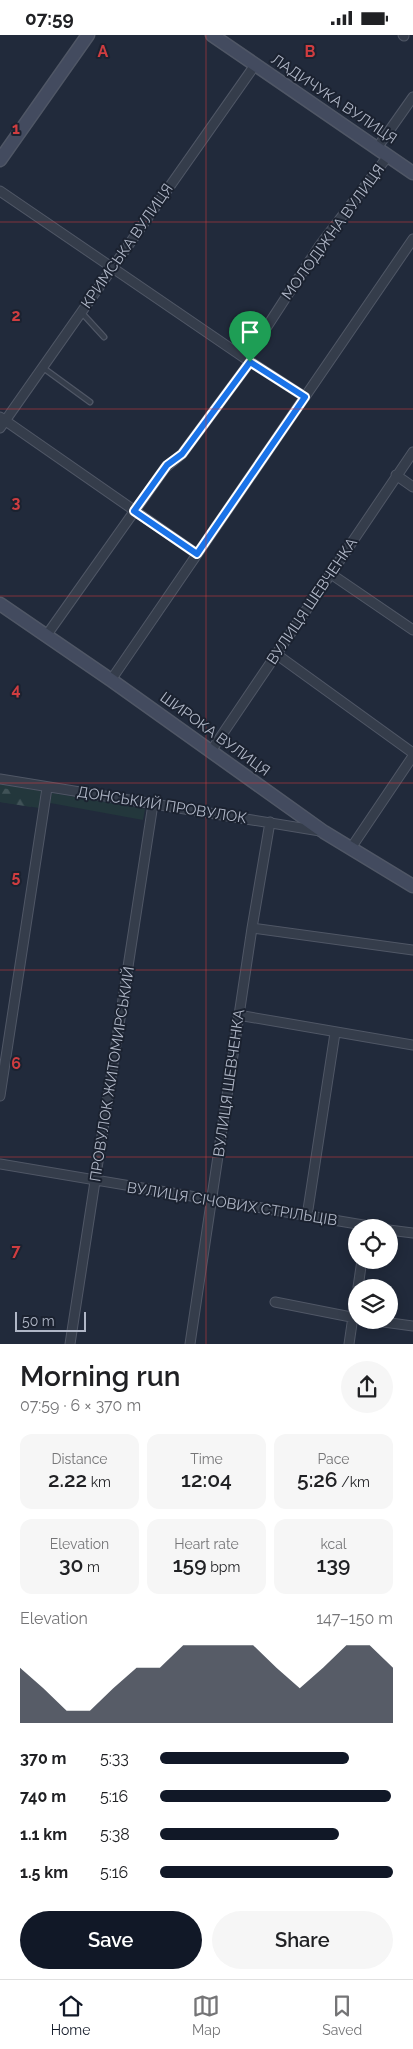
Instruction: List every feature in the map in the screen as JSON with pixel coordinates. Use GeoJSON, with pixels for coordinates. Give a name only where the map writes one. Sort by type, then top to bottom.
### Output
{"type":"FeatureCollection","features":[{"type":"Feature","properties":{"kind":"street"},"geometry":{"type":"LineString","coordinates":[[0,160],[88,35]]}},
{"type":"Feature","properties":{"kind":"street","name":"ЛАДИЧУКА ВУЛИЦЯ"},"geometry":{"type":"LineString","coordinates":[[212,35],[413,173]]}},
{"type":"Feature","properties":{"kind":"street","name":"КРИМСЬКА ВУЛИЦЯ"},"geometry":{"type":"LineString","coordinates":[[2,422],[255,65]]}},
{"type":"Feature","properties":{"kind":"street","name":"МОЛОДІЖНА ВУЛИЦЯ"},"geometry":{"type":"LineString","coordinates":[[376,148],[413,97]]}},
{"type":"Feature","properties":{"kind":"street","name":"МОЛОДІЖНА ВУЛИЦЯ"},"geometry":{"type":"LineString","coordinates":[[46,636],[167,465],[182,454],[248,360],[320,245],[388,156]]}},
{"type":"Feature","properties":{"kind":"street"},"geometry":{"type":"LineString","coordinates":[[0,191],[111,268],[305,397]]}},
{"type":"Feature","properties":{"kind":"street"},"geometry":{"type":"LineString","coordinates":[[111,680],[413,239]]}},
{"type":"Feature","properties":{"kind":"street"},"geometry":{"type":"LineString","coordinates":[[2,422],[197,554]]}},
{"type":"Feature","properties":{"kind":"street","name":"ВУЛИЦЯ ШЕВЧЕНКА"},"geometry":{"type":"LineString","coordinates":[[211,751],[413,452]]}},
{"type":"Feature","properties":{"kind":"street"},"geometry":{"type":"LineString","coordinates":[[396,475],[413,487]]}},
{"type":"Feature","properties":{"kind":"street"},"geometry":{"type":"LineString","coordinates":[[331,574],[413,629]]}},
{"type":"Feature","properties":{"kind":"street","name":"ШИРОКА ВУЛИЦЯ"},"geometry":{"type":"LineString","coordinates":[[0,604],[111,680],[324,832],[413,886]]}},
{"type":"Feature","properties":{"kind":"street"},"geometry":{"type":"LineString","coordinates":[[276,654],[413,755],[351,848]]}},
{"type":"Feature","properties":{"kind":"street","name":"ДОНСЬКИЙ ПРОВУЛОК"},"geometry":{"type":"LineString","coordinates":[[0,779],[324,832]]}},
{"type":"Feature","properties":{"kind":"street"},"geometry":{"type":"LineString","coordinates":[[0,1096],[47,788]]}},
{"type":"Feature","properties":{"kind":"street","name":"ПРОВУЛОК ЖИТОМИРСЬКИЙ"},"geometry":{"type":"LineString","coordinates":[[70,1344],[153,803]]}},
{"type":"Feature","properties":{"kind":"street","name":"ВУЛИЦЯ ШЕВЧЕНКА"},"geometry":{"type":"LineString","coordinates":[[190,1344],[238,1015],[270,822]]}},
{"type":"Feature","properties":{"kind":"street"},"geometry":{"type":"LineString","coordinates":[[252,928],[413,950]]}},
{"type":"Feature","properties":{"kind":"street"},"geometry":{"type":"LineString","coordinates":[[238,1015],[413,1045]]}},
{"type":"Feature","properties":{"kind":"street"},"geometry":{"type":"LineString","coordinates":[[307,1216],[335,1033]]}},
{"type":"Feature","properties":{"kind":"street","name":"ВУЛИЦЯ СІЧОВИХ СТРІЛЬЦІВ"},"geometry":{"type":"LineString","coordinates":[[0,1165],[348,1223]]}},
{"type":"Feature","properties":{"kind":"street"},"geometry":{"type":"LineString","coordinates":[[398,1230],[413,1233]]}},
{"type":"Feature","properties":{"kind":"street"},"geometry":{"type":"LineString","coordinates":[[275,1302],[348,1317]]}},
{"type":"Feature","properties":{"kind":"street"},"geometry":{"type":"LineString","coordinates":[[398,1324],[413,1326]]}},
{"type":"Feature","properties":{"kind":"street"},"geometry":{"type":"LineString","coordinates":[[349,1344],[352,1329]]}},
{"type":"Feature","properties":{"kind":"lane"},"geometry":{"type":"LineString","coordinates":[[81,312],[104,337]]}},
{"type":"Feature","properties":{"kind":"lane"},"geometry":{"type":"LineString","coordinates":[[42,367],[90,402]]}},
{"type":"Feature","properties":{"kind":"green space"},"geometry":{"type":"Polygon","coordinates":[[[0,784],[41,791],[39,808],[0,802],[0,784]]]}},
{"type":"Feature","properties":{"kind":"green space"},"geometry":{"type":"Polygon","coordinates":[[[0,788],[24,791],[31,807],[0,802],[0,788]]]}},
{"type":"Feature","properties":{"kind":"green space"},"geometry":{"type":"Polygon","coordinates":[[[52,793],[145,809],[143,820],[50,803],[52,793]]]}},
{"type":"Feature","properties":{"kind":"route"},"geometry":{"type":"LineString","coordinates":[[250,362],[305,397],[197,554],[134,511],[167,465],[182,454],[250,362]]}}]}
